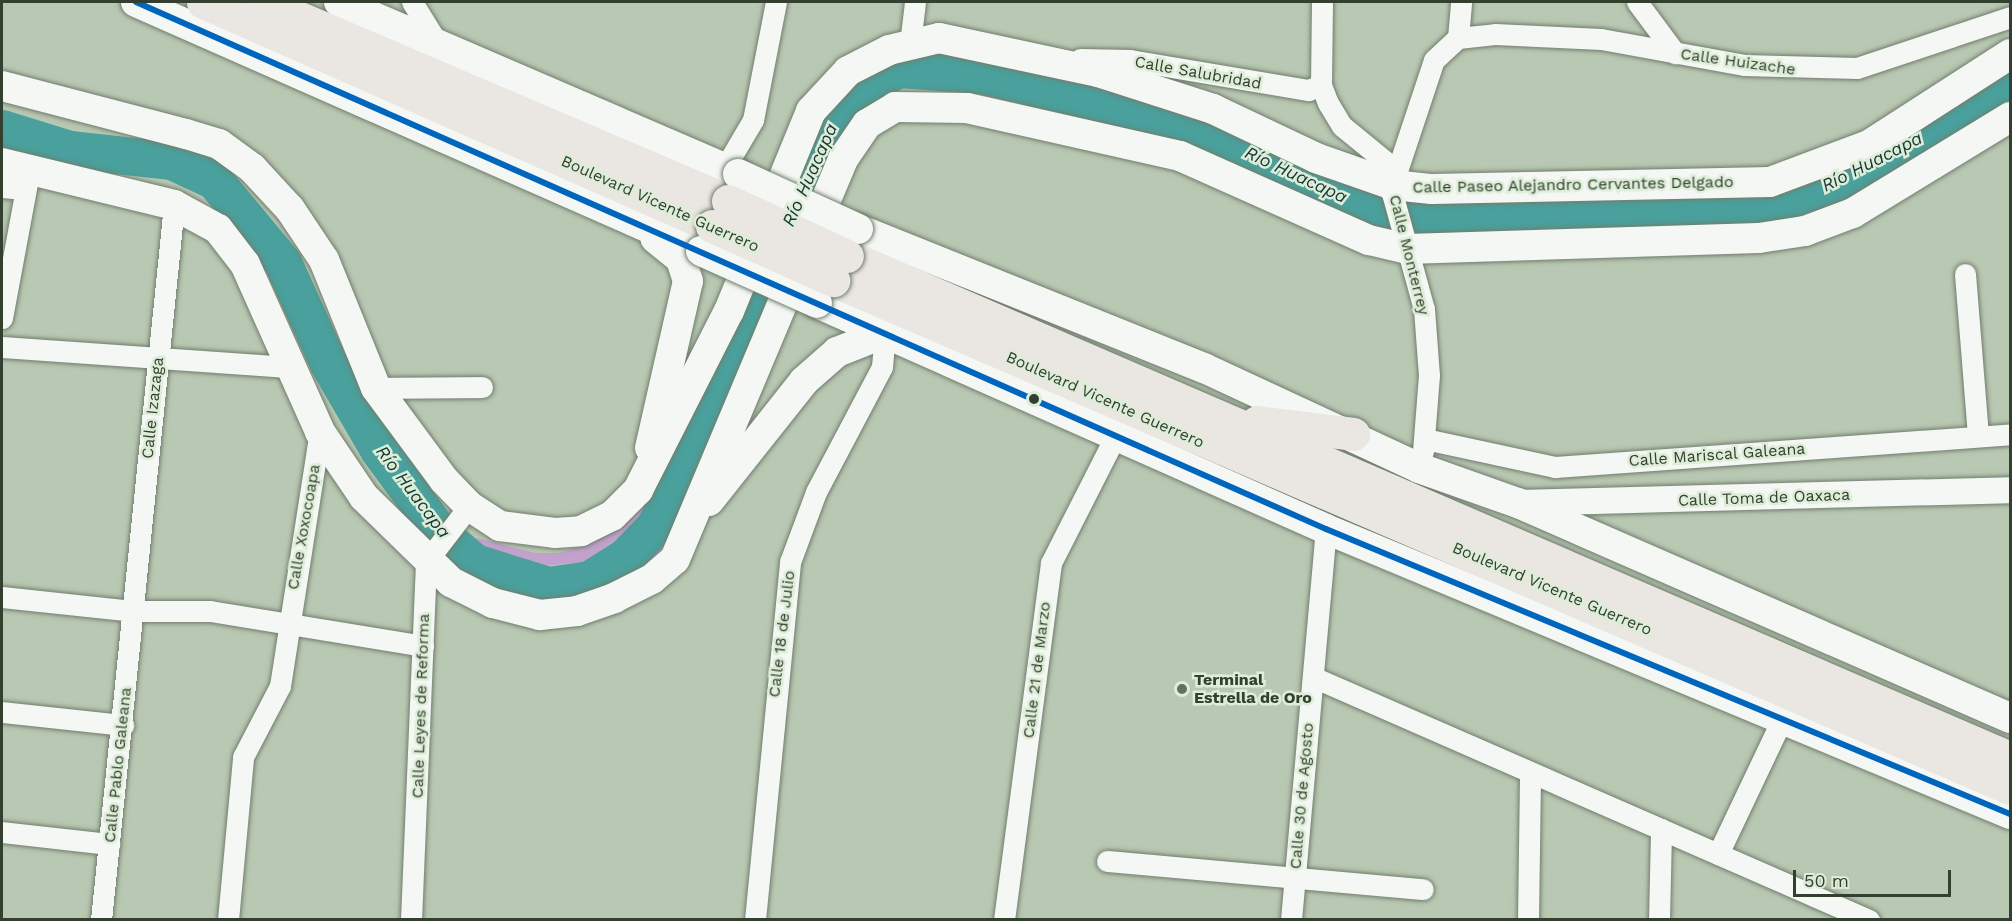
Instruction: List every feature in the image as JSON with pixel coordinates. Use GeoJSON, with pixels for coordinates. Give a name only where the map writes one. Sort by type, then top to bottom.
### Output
{"type":"FeatureCollection","features":[{"type":"Feature","properties":{"kind":"highway","name":"Boulevard Vicente Guerrero"},"geometry":{"type":"LineString","coordinates":[[203,2],[721,204]]}},
{"type":"Feature","properties":{"kind":"highway","name":"Boulevard Vicente Guerrero"},"geometry":{"type":"LineString","coordinates":[[262,2],[721,204],[838,267],[2010,788]]}},
{"type":"Feature","properties":{"kind":"highway","name":"Boulevard Vicente Guerrero"},"geometry":{"type":"LineString","coordinates":[[838,267],[1215,416],[2010,758]]}},
{"type":"Feature","properties":{"kind":"highway"},"geometry":{"type":"LineString","coordinates":[[1215,416],[1353,434]]}},
{"type":"Feature","properties":{"kind":"main road","name":"Boulevard Vicente Guerrero"},"geometry":{"type":"LineString","coordinates":[[136,2],[605,211],[721,204]]}},
{"type":"Feature","properties":{"kind":"main road","name":"Boulevard Vicente Guerrero"},"geometry":{"type":"LineString","coordinates":[[339,2],[438,44],[721,204],[838,267],[1353,434],[1419,468],[1518,503],[2010,718]]}},
{"type":"Feature","properties":{"kind":"main road","name":"Calle Paseo Alejandro Cervantes Delgado"},"geometry":{"type":"LineString","coordinates":[[2,86],[219,144],[252,168],[290,209],[324,260],[376,388],[469,506],[500,526],[580,531],[612,516],[647,475],[729,311],[811,111],[869,57],[910,44],[939,38],[1038,58],[1165,90],[1316,159],[1394,183],[1770,182],[1869,145],[2010,54]]}},
{"type":"Feature","properties":{"kind":"main road"},"geometry":{"type":"LineString","coordinates":[[2,163],[27,180],[174,205],[218,229],[245,264],[288,367],[320,432],[364,497],[429,558],[493,603],[540,615],[577,611],[652,579],[675,559],[698,514],[843,159],[867,124],[895,108],[967,108],[1149,148],[1208,168],[1369,240],[1405,244],[1759,238],[1804,231],[1853,213],[2010,117]]}},
{"type":"Feature","properties":{"kind":"main road"},"geometry":{"type":"LineString","coordinates":[[605,211],[665,244],[681,259],[688,282],[647,475]]}},
{"type":"Feature","properties":{"kind":"main road","name":"Boulevard Vicente Guerrero"},"geometry":{"type":"LineString","coordinates":[[838,267],[885,333],[1326,529],[1783,717],[2010,814]]}},
{"type":"Feature","properties":{"kind":"main road"},"geometry":{"type":"LineString","coordinates":[[698,514],[804,381],[837,352],[885,333]]}},
{"type":"Feature","properties":{"kind":"street"},"geometry":{"type":"LineString","coordinates":[[412,2],[438,44]]}},
{"type":"Feature","properties":{"kind":"street"},"geometry":{"type":"LineString","coordinates":[[721,204],[753,120],[776,2]]}},
{"type":"Feature","properties":{"kind":"street"},"geometry":{"type":"LineString","coordinates":[[910,44],[915,2]]}},
{"type":"Feature","properties":{"kind":"street","name":"Calle Monterrey"},"geometry":{"type":"LineString","coordinates":[[1322,2],[1321,85],[1342,126],[1394,183],[1405,244],[1424,309],[1430,375],[1425,439],[1419,468]]}},
{"type":"Feature","properties":{"kind":"street"},"geometry":{"type":"LineString","coordinates":[[1394,183],[1434,60],[1458,38],[1461,2]]}},
{"type":"Feature","properties":{"kind":"street"},"geometry":{"type":"LineString","coordinates":[[1637,2],[1675,53]]}},
{"type":"Feature","properties":{"kind":"street","name":"Calle Huizache"},"geometry":{"type":"LineString","coordinates":[[1458,38],[1495,34],[1601,39],[1675,53],[1793,70],[1857,68],[2010,17]]}},
{"type":"Feature","properties":{"kind":"street","name":"Calle Salubridad"},"geometry":{"type":"LineString","coordinates":[[1038,58],[1130,60],[1259,84],[1308,90],[1321,85]]}},
{"type":"Feature","properties":{"kind":"street"},"geometry":{"type":"LineString","coordinates":[[2,187],[27,180],[2,318]]}},
{"type":"Feature","properties":{"kind":"street","name":"Calle Izazaga"},"geometry":{"type":"LineString","coordinates":[[132,611],[174,205]]}},
{"type":"Feature","properties":{"kind":"street"},"geometry":{"type":"LineString","coordinates":[[1965,274],[1978,435]]}},
{"type":"Feature","properties":{"kind":"street","name":"Calle 18 de Julio"},"geometry":{"type":"LineString","coordinates":[[755,920],[790,562],[816,492],[882,367],[885,333]]}},
{"type":"Feature","properties":{"kind":"street"},"geometry":{"type":"LineString","coordinates":[[2,347],[158,362],[288,367]]}},
{"type":"Feature","properties":{"kind":"street"},"geometry":{"type":"LineString","coordinates":[[376,388],[482,387]]}},
{"type":"Feature","properties":{"kind":"street","name":"Calle Xoxocoapa"},"geometry":{"type":"LineString","coordinates":[[228,920],[243,757],[280,686],[287,621],[320,432]]}},
{"type":"Feature","properties":{"kind":"street","name":"Calle Mariscal Galeana"},"geometry":{"type":"LineString","coordinates":[[1425,439],[1555,467],[2010,434]]}},
{"type":"Feature","properties":{"kind":"street","name":"Calle 21 de Marzo"},"geometry":{"type":"LineString","coordinates":[[1004,920],[1051,563],[1116,435]]}},
{"type":"Feature","properties":{"kind":"street","name":"Calle Toma de Oaxaca"},"geometry":{"type":"LineString","coordinates":[[1518,503],[2010,490]]}},
{"type":"Feature","properties":{"kind":"street"},"geometry":{"type":"LineString","coordinates":[[429,558],[469,506]]}},
{"type":"Feature","properties":{"kind":"street","name":"Calle 30 de Agosto"},"geometry":{"type":"LineString","coordinates":[[1291,920],[1326,529]]}},
{"type":"Feature","properties":{"kind":"street","name":"Calle Leyes de Reforma"},"geometry":{"type":"LineString","coordinates":[[411,920],[429,558]]}},
{"type":"Feature","properties":{"kind":"street"},"geometry":{"type":"LineString","coordinates":[[2,597],[132,611],[210,611],[287,621],[423,646]]}},
{"type":"Feature","properties":{"kind":"street","name":"Calle Pablo Galeana"},"geometry":{"type":"LineString","coordinates":[[101,920],[123,725],[132,611]]}},
{"type":"Feature","properties":{"kind":"street"},"geometry":{"type":"LineString","coordinates":[[1313,677],[1869,920]]}},
{"type":"Feature","properties":{"kind":"street"},"geometry":{"type":"LineString","coordinates":[[2,711],[123,725]]}},
{"type":"Feature","properties":{"kind":"street"},"geometry":{"type":"LineString","coordinates":[[1718,854],[1783,717]]}},
{"type":"Feature","properties":{"kind":"street"},"geometry":{"type":"LineString","coordinates":[[1528,920],[1530,773]]}},
{"type":"Feature","properties":{"kind":"street"},"geometry":{"type":"LineString","coordinates":[[1659,920],[1661,829]]}},
{"type":"Feature","properties":{"kind":"street"},"geometry":{"type":"LineString","coordinates":[[2,832],[109,844]]}},
{"type":"Feature","properties":{"kind":"street"},"geometry":{"type":"LineString","coordinates":[[1107,861],[1295,881],[1423,889]]}},
{"type":"Feature","properties":{"kind":"shaded area"},"geometry":{"type":"Polygon","coordinates":[[[683,439],[656,498],[624,534],[584,562],[542,566],[470,547],[477,538],[535,553],[559,553],[583,545],[666,466],[683,439]]]}},
{"type":"Feature","properties":{"kind":"shaded area"},"geometry":{"type":"Polygon","coordinates":[[[693,485],[688,522],[646,572],[542,613],[484,585],[553,601],[585,593],[634,560],[693,485]]]}},
{"type":"Feature","properties":{"kind":"waterway","name":"Río Huacapa"},"geometry":{"type":"LineString","coordinates":[[2,129],[70,150],[172,161],[215,181],[283,263],[329,364],[379,450],[441,534],[475,563],[549,586],[590,580],[626,557],[656,526],[838,111],[868,85],[900,69],[980,75],[1156,116],[1375,211],[1431,217],[1737,211],[1779,203],[1833,185],[2010,81]]}},
{"type":"Feature","properties":{"kind":"transit line"},"geometry":{"type":"LineString","coordinates":[[136,2],[1326,529],[2010,814]]}},
{"type":"Feature","properties":{"kind":"place","name":"Terminal Estrella de Oro"},"geometry":{"type":"Point","coordinates":[1182,689]}}]}
